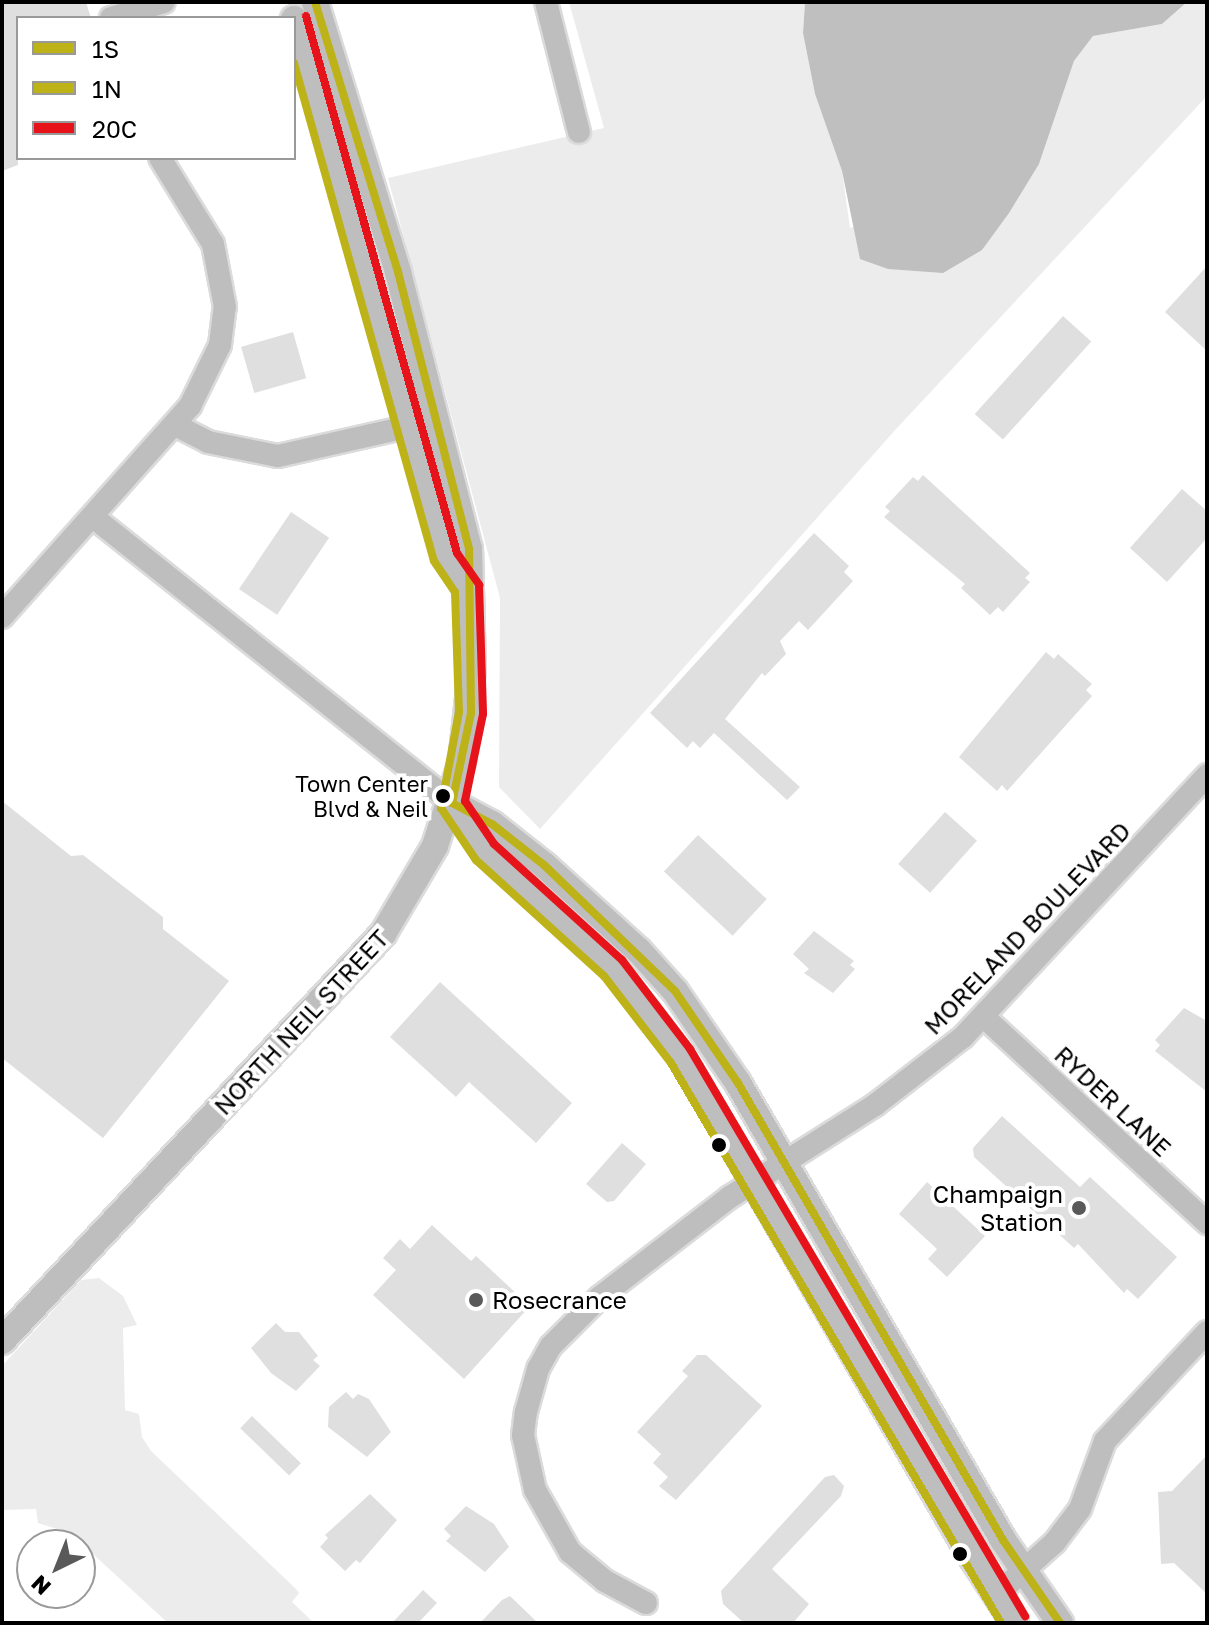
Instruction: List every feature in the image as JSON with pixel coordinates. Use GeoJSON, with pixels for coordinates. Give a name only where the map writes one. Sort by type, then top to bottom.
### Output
{"type":"FeatureCollection","features":[{"type":"Feature","properties":{"kind":"main road","name":"NORTH NEIL STREET"},"geometry":{"type":"LineString","coordinates":[[2,1341],[383,934],[418,879],[452,803],[471,713],[467,588],[469,549],[394,258],[315,2]]}},
{"type":"Feature","properties":{"kind":"main road"},"geometry":{"type":"LineString","coordinates":[[296,26],[446,558],[467,588]]}},
{"type":"Feature","properties":{"kind":"main road"},"geometry":{"type":"LineString","coordinates":[[452,803],[492,824],[544,865],[639,951],[707,1036],[1021,1568],[1060,1623]]}},
{"type":"Feature","properties":{"kind":"main road"},"geometry":{"type":"LineString","coordinates":[[452,803],[485,852],[572,927],[640,999],[681,1056],[1015,1623]]}},
{"type":"Feature","properties":{"kind":"street"},"geometry":{"type":"LineString","coordinates":[[118,16],[164,2]]}},
{"type":"Feature","properties":{"kind":"street"},"geometry":{"type":"LineString","coordinates":[[546,2],[579,132]]}},
{"type":"Feature","properties":{"kind":"street"},"geometry":{"type":"LineString","coordinates":[[2,617],[175,425],[211,367],[225,307],[213,244],[161,160]]}},
{"type":"Feature","properties":{"kind":"street"},"geometry":{"type":"LineString","coordinates":[[175,425],[208,442],[278,456],[436,419]]}},
{"type":"Feature","properties":{"kind":"street"},"geometry":{"type":"LineString","coordinates":[[93,517],[452,803]]}},
{"type":"Feature","properties":{"kind":"street","name":"MORELAND BOULEVARD"},"geometry":{"type":"LineString","coordinates":[[646,1603],[605,1581],[570,1552],[544,1513],[523,1435],[531,1387],[551,1346],[569,1325],[753,1182],[907,1083],[984,1017],[1207,775]]}},
{"type":"Feature","properties":{"kind":"street","name":"RYDER LANE"},"geometry":{"type":"LineString","coordinates":[[984,1017],[1207,1223]]}},
{"type":"Feature","properties":{"kind":"street"},"geometry":{"type":"LineString","coordinates":[[996,1595],[1021,1568],[1055,1542],[1080,1509],[1105,1441],[1207,1332]]}},
{"type":"Feature","properties":{"kind":"shaded area"},"geometry":{"type":"Polygon","coordinates":[[[569,2],[805,2],[803,33],[815,94],[842,171],[850,228],[1039,164],[1074,61],[1093,36],[1162,24],[1187,2],[1207,2],[1207,96],[897,428],[540,829],[499,787],[500,598],[388,178],[604,128],[569,2]]]}},
{"type":"Feature","properties":{"kind":"shaded area"},"geometry":{"type":"Polygon","coordinates":[[[805,2],[1187,2],[1162,24],[1093,36],[1074,61],[1039,164],[1009,213],[982,250],[943,273],[888,269],[860,259],[842,171],[815,94],[803,33],[805,2]]]}},
{"type":"Feature","properties":{"kind":"shaded area"},"geometry":{"type":"Polygon","coordinates":[[[99,1278],[123,1296],[137,1325],[123,1328],[125,1410],[139,1414],[142,1437],[151,1451],[296,1589],[299,1593],[292,1602],[314,1623],[168,1623],[96,1557],[96,1529],[57,1529],[38,1523],[36,1509],[2,1510],[2,1366],[81,1280],[99,1278]]]}},
{"type":"Feature","properties":{"kind":"building"},"geometry":{"type":"Polygon","coordinates":[[[2,2],[86,2],[90,16],[16,16],[18,165],[2,171],[2,2]]]}},
{"type":"Feature","properties":{"kind":"building"},"geometry":{"type":"Polygon","coordinates":[[[1207,266],[1207,351],[1165,312],[1207,266]]]}},
{"type":"Feature","properties":{"kind":"building"},"geometry":{"type":"Polygon","coordinates":[[[1063,316],[1091,341],[1003,440],[975,414],[1063,316]]]}},
{"type":"Feature","properties":{"kind":"building"},"geometry":{"type":"Polygon","coordinates":[[[293,332],[306,378],[254,393],[241,347],[293,332]]]}},
{"type":"Feature","properties":{"kind":"building"},"geometry":{"type":"Polygon","coordinates":[[[923,475],[1030,573],[1025,578],[1030,582],[1003,612],[998,607],[990,615],[961,588],[965,584],[884,517],[890,511],[885,507],[913,477],[918,481],[923,475]]]}},
{"type":"Feature","properties":{"kind":"building"},"geometry":{"type":"Polygon","coordinates":[[[1182,489],[1207,511],[1207,538],[1167,582],[1130,548],[1182,489]]]}},
{"type":"Feature","properties":{"kind":"building"},"geometry":{"type":"Polygon","coordinates":[[[291,512],[329,538],[277,615],[239,589],[291,512]]]}},
{"type":"Feature","properties":{"kind":"building"},"geometry":{"type":"Polygon","coordinates":[[[814,533],[849,566],[844,572],[853,581],[808,630],[799,621],[780,641],[786,654],[765,676],[762,673],[725,719],[800,787],[787,800],[714,733],[700,748],[693,741],[687,748],[650,713],[814,533]]]}},
{"type":"Feature","properties":{"kind":"building"},"geometry":{"type":"Polygon","coordinates":[[[1046,652],[1054,659],[1058,654],[1092,684],[1086,690],[1092,696],[1007,791],[1002,785],[997,791],[959,757],[1046,652]]]}},
{"type":"Feature","properties":{"kind":"building"},"geometry":{"type":"Polygon","coordinates":[[[2,801],[71,856],[83,855],[163,917],[163,929],[229,981],[103,1138],[2,1058],[2,801]]]}},
{"type":"Feature","properties":{"kind":"building"},"geometry":{"type":"Polygon","coordinates":[[[945,812],[977,841],[930,893],[898,864],[945,812]]]}},
{"type":"Feature","properties":{"kind":"building"},"geometry":{"type":"Polygon","coordinates":[[[698,835],[767,899],[733,936],[664,872],[698,835]]]}},
{"type":"Feature","properties":{"kind":"building"},"geometry":{"type":"Polygon","coordinates":[[[814,931],[854,961],[850,965],[855,969],[833,993],[804,973],[809,969],[793,954],[814,931]]]}},
{"type":"Feature","properties":{"kind":"building"},"geometry":{"type":"Polygon","coordinates":[[[440,982],[572,1103],[536,1143],[469,1082],[456,1097],[390,1037],[440,982]]]}},
{"type":"Feature","properties":{"kind":"building"},"geometry":{"type":"Polygon","coordinates":[[[1184,1008],[1207,1021],[1207,1092],[1155,1051],[1160,1045],[1155,1040],[1184,1008]]]}},
{"type":"Feature","properties":{"kind":"building","name":"Champaign Station"},"geometry":{"type":"Polygon","coordinates":[[[1002,1116],[1080,1187],[1090,1177],[1177,1257],[1138,1299],[1127,1289],[1124,1293],[1078,1244],[1074,1248],[974,1157],[973,1148],[1002,1116]]]}},
{"type":"Feature","properties":{"kind":"building"},"geometry":{"type":"Polygon","coordinates":[[[622,1143],[646,1164],[614,1201],[607,1202],[586,1184],[622,1143]]]}},
{"type":"Feature","properties":{"kind":"building"},"geometry":{"type":"Polygon","coordinates":[[[927,1182],[985,1236],[947,1277],[928,1259],[937,1249],[899,1214],[927,1182]]]}},
{"type":"Feature","properties":{"kind":"building","name":"Rosecrance"},"geometry":{"type":"Polygon","coordinates":[[[432,1225],[471,1261],[476,1256],[530,1306],[464,1379],[373,1295],[396,1270],[383,1258],[400,1239],[410,1249],[432,1225]]]}},
{"type":"Feature","properties":{"kind":"building"},"geometry":{"type":"Polygon","coordinates":[[[276,1323],[285,1332],[299,1332],[318,1356],[313,1360],[320,1366],[296,1391],[271,1373],[251,1348],[276,1323]]]}},
{"type":"Feature","properties":{"kind":"building"},"geometry":{"type":"Polygon","coordinates":[[[697,1355],[706,1355],[762,1406],[676,1500],[659,1486],[668,1477],[653,1463],[661,1454],[637,1432],[688,1376],[682,1371],[697,1355]]]}},
{"type":"Feature","properties":{"kind":"building"},"geometry":{"type":"Polygon","coordinates":[[[346,1392],[353,1399],[358,1394],[369,1399],[391,1432],[367,1457],[328,1427],[329,1407],[346,1392]]]}},
{"type":"Feature","properties":{"kind":"building"},"geometry":{"type":"Polygon","coordinates":[[[252,1416],[301,1463],[289,1475],[240,1428],[252,1416]]]}},
{"type":"Feature","properties":{"kind":"building"},"geometry":{"type":"Polygon","coordinates":[[[1207,1455],[1207,1594],[1174,1563],[1161,1564],[1158,1492],[1172,1491],[1207,1455]]]}},
{"type":"Feature","properties":{"kind":"building"},"geometry":{"type":"Polygon","coordinates":[[[834,1475],[844,1486],[841,1496],[772,1569],[809,1604],[793,1623],[744,1623],[723,1604],[721,1591],[825,1477],[834,1475]]]}},
{"type":"Feature","properties":{"kind":"building"},"geometry":{"type":"Polygon","coordinates":[[[370,1494],[397,1520],[360,1563],[356,1560],[345,1571],[320,1547],[328,1538],[325,1535],[370,1494]]]}},
{"type":"Feature","properties":{"kind":"building"},"geometry":{"type":"Polygon","coordinates":[[[466,1506],[494,1524],[509,1547],[485,1572],[446,1541],[451,1536],[444,1529],[466,1506]]]}},
{"type":"Feature","properties":{"kind":"building"},"geometry":{"type":"Polygon","coordinates":[[[423,1590],[437,1603],[418,1623],[392,1623],[423,1590]]]}},
{"type":"Feature","properties":{"kind":"building"},"geometry":{"type":"Polygon","coordinates":[[[510,1596],[538,1623],[480,1623],[502,1600],[510,1596]]]}},
{"type":"Feature","properties":{"kind":"transit line","name":"1S"},"geometry":{"type":"LineString","coordinates":[[315,2],[398,272],[469,549],[471,713],[452,803],[492,824],[544,865],[675,991],[738,1083],[1003,1540],[1060,1623]]}},
{"type":"Feature","properties":{"kind":"transit line","name":"20C"},"geometry":{"type":"LineString","coordinates":[[306,16],[457,553],[479,585],[483,714],[465,801],[494,844],[622,960],[690,1049],[1025,1616]]}},
{"type":"Feature","properties":{"kind":"transit line","name":"1N"},"geometry":{"type":"LineString","coordinates":[[296,70],[434,561],[455,592],[459,712],[441,808],[476,860],[604,976],[671,1063],[1001,1623]]}},
{"type":"Feature","properties":{"kind":"place","name":"Town Center Blvd & Neil"},"geometry":{"type":"Point","coordinates":[443,796]}},
{"type":"Feature","properties":{"kind":"place","name":"Champaign Station"},"geometry":{"type":"Point","coordinates":[1079,1208]}},
{"type":"Feature","properties":{"kind":"place","name":"Rosecrance"},"geometry":{"type":"Point","coordinates":[476,1300]}}]}
